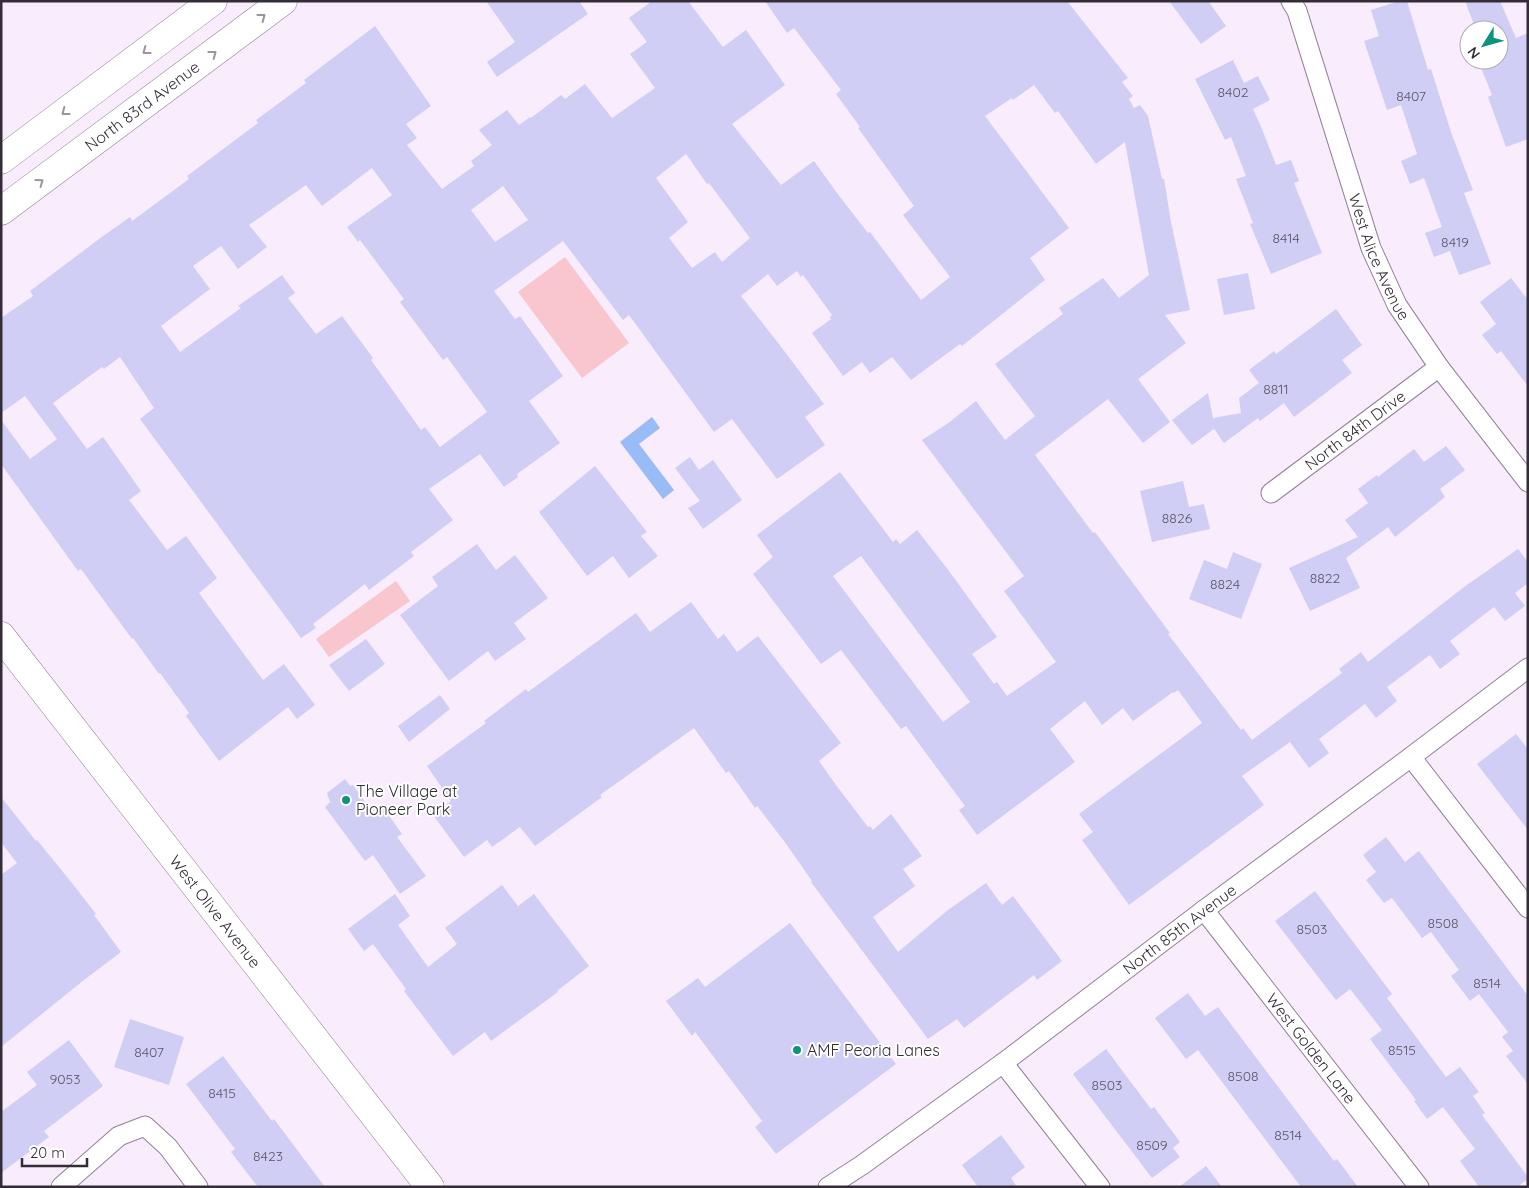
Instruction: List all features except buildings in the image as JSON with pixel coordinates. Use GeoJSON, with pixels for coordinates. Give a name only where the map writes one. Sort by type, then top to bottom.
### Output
{"type":"FeatureCollection","features":[{"type":"Feature","properties":{"kind":"main road"},"geometry":{"type":"LineString","coordinates":[[1,160],[213,1]]}},
{"type":"Feature","properties":{"kind":"main road","name":"North 83rd Avenue"},"geometry":{"type":"LineString","coordinates":[[1,211],[283,1]]}},
{"type":"Feature","properties":{"kind":"main road","name":"West Olive Avenue"},"geometry":{"type":"LineString","coordinates":[[1,636],[430,1187]]}},
{"type":"Feature","properties":{"kind":"street","name":"West Alice Avenue"},"geometry":{"type":"LineString","coordinates":[[1291,1],[1297,11],[1371,248],[1397,305],[1440,367],[1528,482]]}},
{"type":"Feature","properties":{"kind":"street","name":"North 84th Drive"},"geometry":{"type":"LineString","coordinates":[[1271,492],[1440,367]]}},
{"type":"Feature","properties":{"kind":"street","name":"North 85th Avenue"},"geometry":{"type":"LineString","coordinates":[[828,1187],[862,1165],[1003,1063],[1528,668]]}},
{"type":"Feature","properties":{"kind":"street"},"geometry":{"type":"LineString","coordinates":[[1411,757],[1528,908]]}},
{"type":"Feature","properties":{"kind":"street","name":"West Golden Lane"},"geometry":{"type":"LineString","coordinates":[[1204,910],[1419,1187]]}},
{"type":"Feature","properties":{"kind":"street"},"geometry":{"type":"LineString","coordinates":[[1003,1063],[1100,1187]]}},
{"type":"Feature","properties":{"kind":"street"},"geometry":{"type":"LineString","coordinates":[[61,1187],[119,1136],[145,1126],[168,1147],[198,1187]]}},
{"type":"Feature","properties":{"kind":"shaded area"},"geometry":{"type":"Polygon","coordinates":[[[565,257],[629,343],[582,378],[518,292],[565,257]]]}},
{"type":"Feature","properties":{"kind":"shaded area"},"geometry":{"type":"Polygon","coordinates":[[[396,581],[410,601],[329,657],[316,639],[396,581]]]}},
{"type":"Feature","properties":{"kind":"water"},"geometry":{"type":"Polygon","coordinates":[[[652,417],[660,428],[639,444],[674,490],[663,499],[620,442],[652,417]]]}},
{"type":"Feature","properties":{"kind":"place","name":"The Village at Pioneer Park"},"geometry":{"type":"Point","coordinates":[346,800]}},
{"type":"Feature","properties":{"kind":"place","name":"AMF Peoria Lanes"},"geometry":{"type":"Point","coordinates":[797,1050]}}]}
